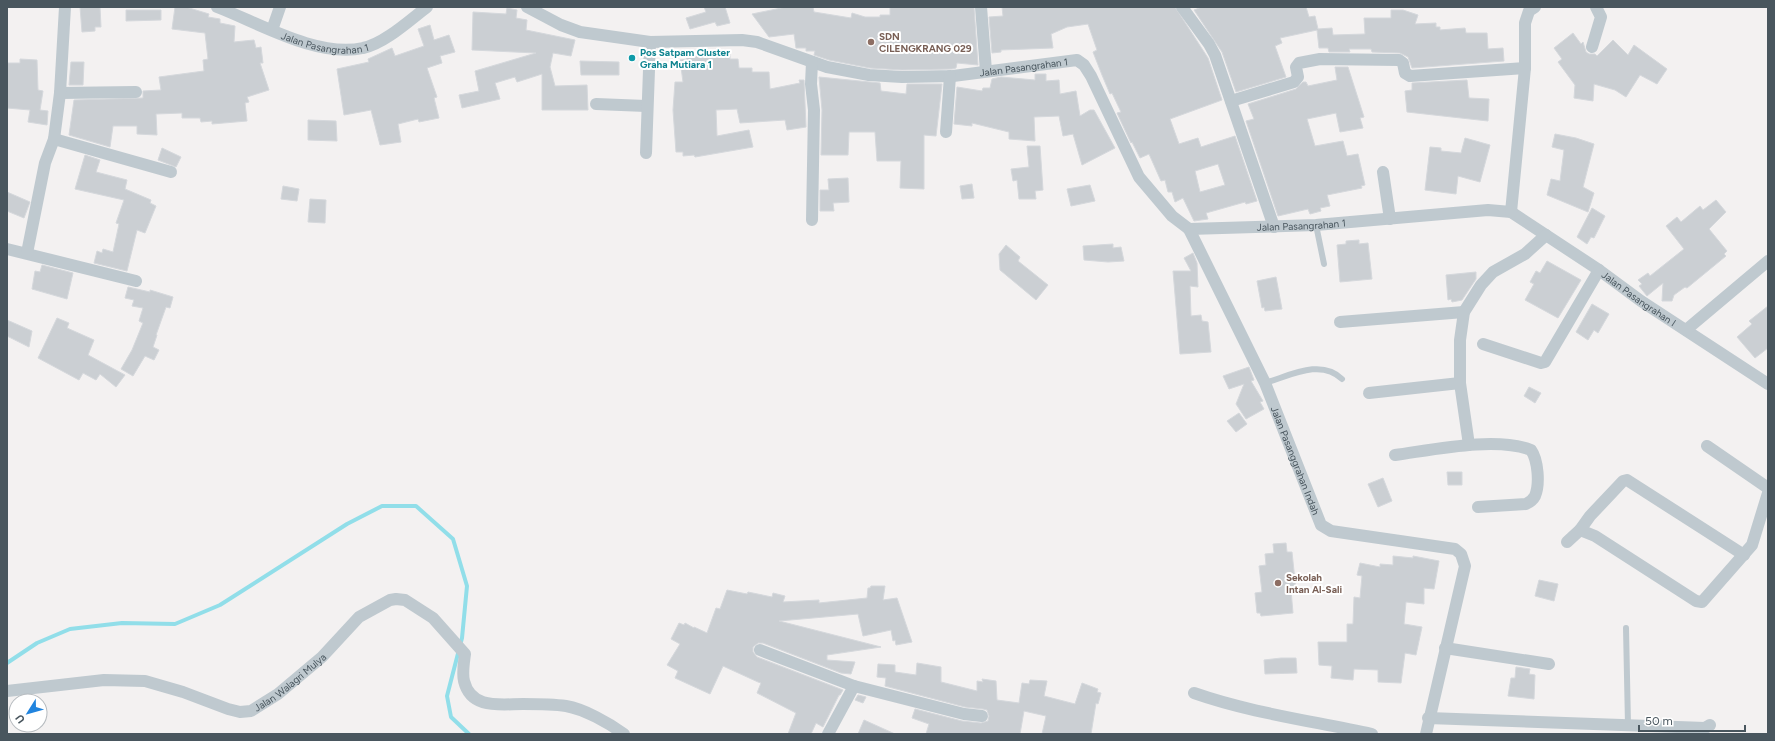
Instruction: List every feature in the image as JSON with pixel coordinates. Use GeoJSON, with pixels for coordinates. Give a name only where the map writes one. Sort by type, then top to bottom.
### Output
{"type":"FeatureCollection","features":[{"type":"Feature","properties":{"kind":"street"},"geometry":{"type":"LineString","coordinates":[[27,253],[45,163],[54,140],[60,93],[65,7]]}},
{"type":"Feature","properties":{"kind":"street","name":"Jalan Pasangrahan 1"},"geometry":{"type":"LineString","coordinates":[[217,7],[303,42],[344,50],[364,48],[380,40],[427,7]]}},
{"type":"Feature","properties":{"kind":"street"},"geometry":{"type":"LineString","coordinates":[[272,30],[280,7]]}},
{"type":"Feature","properties":{"kind":"street","name":"Jalan Pasangrahan 1"},"geometry":{"type":"LineString","coordinates":[[527,7],[561,25],[580,32],[650,42],[742,40],[757,42],[827,67],[869,75],[902,77],[950,76],[1071,60],[1081,62],[1091,76],[1139,177],[1172,216],[1188,228],[1316,225],[1488,210],[1510,212]]}},
{"type":"Feature","properties":{"kind":"street"},"geometry":{"type":"LineString","coordinates":[[981,7],[986,71]]}},
{"type":"Feature","properties":{"kind":"street"},"geometry":{"type":"LineString","coordinates":[[1182,7],[1209,44],[1215,56],[1274,227]]}},
{"type":"Feature","properties":{"kind":"street"},"geometry":{"type":"LineString","coordinates":[[1510,212],[1526,68],[1525,23],[1529,11],[1535,7]]}},
{"type":"Feature","properties":{"kind":"street"},"geometry":{"type":"LineString","coordinates":[[1592,47],[1601,17],[1596,7]]}},
{"type":"Feature","properties":{"kind":"street"},"geometry":{"type":"LineString","coordinates":[[646,153],[646,106],[650,42]]}},
{"type":"Feature","properties":{"kind":"street"},"geometry":{"type":"LineString","coordinates":[[1231,101],[1294,82],[1298,77],[1297,65],[1301,62],[1307,61],[1399,60],[1403,63],[1406,73],[1410,76],[1526,68]]}},
{"type":"Feature","properties":{"kind":"street"},"geometry":{"type":"LineString","coordinates":[[812,62],[811,84],[814,110],[812,220]]}},
{"type":"Feature","properties":{"kind":"street"},"geometry":{"type":"LineString","coordinates":[[946,132],[950,76]]}},
{"type":"Feature","properties":{"kind":"street"},"geometry":{"type":"LineString","coordinates":[[60,93],[136,92]]}},
{"type":"Feature","properties":{"kind":"street"},"geometry":{"type":"LineString","coordinates":[[596,104],[646,106]]}},
{"type":"Feature","properties":{"kind":"street"},"geometry":{"type":"LineString","coordinates":[[54,140],[170,172]]}},
{"type":"Feature","properties":{"kind":"street"},"geometry":{"type":"LineString","coordinates":[[1383,172],[1390,219]]}},
{"type":"Feature","properties":{"kind":"street","name":"Jalan Pasangrahan I"},"geometry":{"type":"LineString","coordinates":[[1510,212],[1599,270],[1641,301],[1768,384]]}},
{"type":"Feature","properties":{"kind":"street","name":"Jalan Pasanggrahan Indah"},"geometry":{"type":"LineString","coordinates":[[1188,228],[1265,384],[1321,525],[1326,530],[1455,549],[1461,554],[1465,566],[1428,718],[1426,734]]}},
{"type":"Feature","properties":{"kind":"street"},"geometry":{"type":"LineString","coordinates":[[1469,445],[1460,383],[1460,340],[1464,312],[1481,285],[1493,272],[1525,254],[1546,235]]}},
{"type":"Feature","properties":{"kind":"street"},"geometry":{"type":"LineString","coordinates":[[7,249],[136,281]]}},
{"type":"Feature","properties":{"kind":"street"},"geometry":{"type":"LineString","coordinates":[[1686,330],[1768,261]]}},
{"type":"Feature","properties":{"kind":"street"},"geometry":{"type":"LineString","coordinates":[[1483,344],[1541,363],[1545,362],[1599,270]]}},
{"type":"Feature","properties":{"kind":"street"},"geometry":{"type":"LineString","coordinates":[[1340,322],[1464,312]]}},
{"type":"Feature","properties":{"kind":"street"},"geometry":{"type":"LineString","coordinates":[[1369,393],[1460,383]]}},
{"type":"Feature","properties":{"kind":"street"},"geometry":{"type":"LineString","coordinates":[[1395,455],[1469,445],[1516,446],[1531,450],[1535,456],[1536,492],[1532,500],[1526,504],[1478,507]]}},
{"type":"Feature","properties":{"kind":"street"},"geometry":{"type":"LineString","coordinates":[[1707,446],[1768,488]]}},
{"type":"Feature","properties":{"kind":"street"},"geometry":{"type":"LineString","coordinates":[[1567,542],[1580,530],[1590,516],[1623,482],[1627,480],[1744,555]]}},
{"type":"Feature","properties":{"kind":"street"},"geometry":{"type":"LineString","coordinates":[[1580,530],[1595,536],[1699,602],[1702,602],[1744,555],[1755,539],[1768,493]]}},
{"type":"Feature","properties":{"kind":"street","name":"Jalan Walagri Mulya"},"geometry":{"type":"LineString","coordinates":[[7,691],[104,680],[145,681],[182,692],[228,709],[240,712],[251,711],[278,694],[322,657],[359,617],[390,600],[396,599],[405,600],[433,618],[456,642],[465,654],[463,680],[470,694],[480,702],[502,706],[522,704],[567,706],[599,719],[624,734]]}},
{"type":"Feature","properties":{"kind":"street"},"geometry":{"type":"LineString","coordinates":[[1445,648],[1549,664]]}},
{"type":"Feature","properties":{"kind":"street"},"geometry":{"type":"LineString","coordinates":[[760,650],[854,686],[964,714],[982,716]]}},
{"type":"Feature","properties":{"kind":"street"},"geometry":{"type":"LineString","coordinates":[[828,734],[854,686]]}},
{"type":"Feature","properties":{"kind":"street"},"geometry":{"type":"LineString","coordinates":[[1194,693],[1239,706],[1336,730],[1372,734]]}},
{"type":"Feature","properties":{"kind":"street"},"geometry":{"type":"LineString","coordinates":[[1428,718],[1623,728],[1707,729]]}},
{"type":"Feature","properties":{"kind":"lane"},"geometry":{"type":"LineString","coordinates":[[1316,225],[1324,264]]}},
{"type":"Feature","properties":{"kind":"lane"},"geometry":{"type":"LineString","coordinates":[[1265,384],[1306,370],[1325,368],[1335,372],[1342,379]]}},
{"type":"Feature","properties":{"kind":"lane"},"geometry":{"type":"LineString","coordinates":[[1623,728],[1626,628]]}},
{"type":"Feature","properties":{"kind":"building"},"geometry":{"type":"Polygon","coordinates":[[[80,7],[100,7],[101,27],[95,27],[95,31],[82,32],[80,7]]]}},
{"type":"Feature","properties":{"kind":"building"},"geometry":{"type":"Polygon","coordinates":[[[175,7],[186,7],[209,14],[208,17],[220,19],[220,23],[235,26],[234,42],[254,40],[256,48],[261,47],[263,63],[260,63],[269,90],[247,97],[249,102],[245,103],[247,121],[212,124],[212,121],[201,122],[200,118],[182,118],[182,113],[156,114],[157,135],[137,134],[137,126],[113,126],[110,147],[69,135],[74,100],[143,98],[143,91],[161,90],[159,77],[204,71],[203,60],[208,59],[205,33],[172,29],[175,7]]]}},
{"type":"Feature","properties":{"kind":"building"},"geometry":{"type":"Polygon","coordinates":[[[704,7],[725,7],[730,23],[717,26],[715,22],[690,29],[686,18],[706,12],[704,7]]]}},
{"type":"Feature","properties":{"kind":"building"},"geometry":{"type":"Polygon","coordinates":[[[786,7],[813,7],[814,12],[851,18],[852,13],[865,17],[890,15],[890,7],[974,7],[978,65],[957,63],[956,68],[952,69],[902,70],[870,68],[829,60],[814,55],[815,51],[806,51],[806,48],[796,48],[794,34],[769,37],[752,14],[786,7]]]}},
{"type":"Feature","properties":{"kind":"building"},"geometry":{"type":"Polygon","coordinates":[[[1002,7],[1175,7],[1208,58],[1222,100],[1170,119],[1179,144],[1198,138],[1201,147],[1235,136],[1257,201],[1246,204],[1245,202],[1206,213],[1208,219],[1194,221],[1183,198],[1175,202],[1172,192],[1168,192],[1165,180],[1161,181],[1149,154],[1140,158],[1132,142],[1131,143],[1117,113],[1121,112],[1112,93],[1110,94],[1093,52],[1097,50],[1088,24],[1067,27],[1051,34],[1053,48],[1001,50],[1001,52],[992,53],[989,17],[1003,16],[1002,7]],[[1218,164],[1195,171],[1200,192],[1225,185],[1218,164]]]}},
{"type":"Feature","properties":{"kind":"building"},"geometry":{"type":"Polygon","coordinates":[[[1202,7],[1306,7],[1309,17],[1315,16],[1318,29],[1332,28],[1333,35],[1365,34],[1364,18],[1391,18],[1391,10],[1403,10],[1418,15],[1415,24],[1436,23],[1436,27],[1440,27],[1440,30],[1465,28],[1466,33],[1487,33],[1488,49],[1503,48],[1504,61],[1412,68],[1408,57],[1400,53],[1372,52],[1371,49],[1349,49],[1350,52],[1329,52],[1328,48],[1319,48],[1317,30],[1280,38],[1282,43],[1275,46],[1286,77],[1236,92],[1222,52],[1194,10],[1202,7]]]}},
{"type":"Feature","properties":{"kind":"building"},"geometry":{"type":"Polygon","coordinates":[[[507,8],[517,10],[516,18],[527,20],[526,30],[575,40],[571,56],[553,53],[550,67],[555,86],[587,85],[588,110],[542,110],[542,74],[517,82],[515,77],[495,83],[500,99],[462,108],[459,95],[479,91],[475,71],[536,53],[472,50],[473,12],[506,14],[507,8]]]}},
{"type":"Feature","properties":{"kind":"building"},"geometry":{"type":"Polygon","coordinates":[[[126,10],[161,10],[161,20],[126,21],[126,10]]]}},
{"type":"Feature","properties":{"kind":"building"},"geometry":{"type":"Polygon","coordinates":[[[430,25],[434,40],[449,35],[455,52],[440,56],[442,63],[427,68],[437,97],[434,98],[439,118],[419,122],[418,119],[398,124],[401,142],[380,145],[371,110],[344,115],[337,69],[369,62],[368,59],[392,48],[395,56],[424,46],[418,29],[430,25]]]}},
{"type":"Feature","properties":{"kind":"building"},"geometry":{"type":"Polygon","coordinates":[[[1573,33],[1581,44],[1583,42],[1586,52],[1589,54],[1595,54],[1597,56],[1613,40],[1628,55],[1634,45],[1667,69],[1657,84],[1640,75],[1626,97],[1615,90],[1594,84],[1593,101],[1574,98],[1575,85],[1558,62],[1562,59],[1554,48],[1573,33]]]}},
{"type":"Feature","properties":{"kind":"building"},"geometry":{"type":"Polygon","coordinates":[[[730,52],[730,59],[738,59],[739,68],[752,68],[752,72],[769,72],[770,89],[800,83],[799,80],[804,80],[806,127],[787,130],[785,120],[740,123],[737,109],[716,110],[717,136],[749,130],[753,147],[695,157],[694,155],[683,156],[683,152],[676,152],[673,110],[675,82],[683,82],[680,60],[687,59],[686,57],[730,52]]]}},
{"type":"Feature","properties":{"kind":"building"},"geometry":{"type":"Polygon","coordinates":[[[20,59],[37,60],[38,90],[43,91],[40,110],[48,111],[47,125],[28,122],[30,110],[7,108],[7,63],[20,63],[20,59]]]}},
{"type":"Feature","properties":{"kind":"building"},"geometry":{"type":"Polygon","coordinates":[[[580,61],[619,62],[619,75],[581,75],[580,61]]]}},
{"type":"Feature","properties":{"kind":"building"},"geometry":{"type":"Polygon","coordinates":[[[71,62],[84,62],[83,85],[69,85],[71,62]]]}},
{"type":"Feature","properties":{"kind":"building"},"geometry":{"type":"Polygon","coordinates":[[[1335,67],[1348,67],[1364,117],[1360,118],[1363,128],[1340,132],[1336,113],[1307,119],[1315,146],[1343,141],[1347,156],[1358,154],[1365,185],[1361,186],[1362,188],[1327,195],[1330,206],[1320,208],[1321,211],[1310,214],[1308,209],[1278,216],[1246,121],[1254,119],[1248,104],[1296,89],[1303,82],[1306,82],[1308,86],[1337,80],[1335,67]]]}},
{"type":"Feature","properties":{"kind":"building"},"geometry":{"type":"Polygon","coordinates":[[[1035,74],[1046,74],[1046,81],[1059,80],[1060,94],[1076,91],[1080,116],[1090,110],[1094,110],[1115,148],[1082,165],[1073,134],[1063,136],[1059,116],[1034,117],[1035,141],[1009,139],[1009,132],[972,123],[972,126],[954,124],[957,87],[982,91],[983,88],[990,88],[992,79],[1001,77],[1035,80],[1035,74]]]}},
{"type":"Feature","properties":{"kind":"building"},"geometry":{"type":"Polygon","coordinates":[[[819,77],[880,83],[881,91],[906,94],[907,84],[942,84],[936,136],[924,135],[924,189],[900,188],[901,161],[877,161],[875,132],[849,132],[848,155],[821,155],[822,110],[819,77]]]}},
{"type":"Feature","properties":{"kind":"building"},"geometry":{"type":"Polygon","coordinates":[[[1467,80],[1469,98],[1489,99],[1488,121],[1407,112],[1405,91],[1412,90],[1412,83],[1467,80]]]}},
{"type":"Feature","properties":{"kind":"building"},"geometry":{"type":"Polygon","coordinates":[[[308,120],[336,121],[337,141],[308,140],[308,120]]]}},
{"type":"Feature","properties":{"kind":"building"},"geometry":{"type":"Polygon","coordinates":[[[1555,134],[1576,138],[1594,144],[1583,187],[1594,193],[1588,212],[1547,195],[1551,179],[1560,181],[1564,150],[1552,147],[1555,134]]]}},
{"type":"Feature","properties":{"kind":"building"},"geometry":{"type":"Polygon","coordinates":[[[1465,138],[1490,145],[1480,182],[1458,176],[1456,194],[1425,190],[1430,147],[1441,148],[1441,151],[1461,153],[1465,138]]]}},
{"type":"Feature","properties":{"kind":"building"},"geometry":{"type":"Polygon","coordinates":[[[1027,146],[1040,146],[1043,190],[1035,191],[1036,199],[1019,199],[1017,180],[1013,181],[1011,169],[1029,167],[1027,146]]]}},
{"type":"Feature","properties":{"kind":"building"},"geometry":{"type":"Polygon","coordinates":[[[162,148],[181,157],[176,167],[158,160],[162,148]]]}},
{"type":"Feature","properties":{"kind":"building"},"geometry":{"type":"Polygon","coordinates":[[[85,155],[100,160],[96,172],[127,180],[125,189],[151,200],[150,203],[156,206],[145,233],[137,230],[127,271],[94,263],[97,251],[102,253],[103,249],[113,252],[119,224],[116,223],[124,200],[75,189],[85,155]]]}},
{"type":"Feature","properties":{"kind":"building"},"geometry":{"type":"Polygon","coordinates":[[[848,178],[849,202],[833,203],[834,211],[820,211],[820,190],[829,190],[828,179],[848,178]]]}},
{"type":"Feature","properties":{"kind":"building"},"geometry":{"type":"Polygon","coordinates":[[[972,184],[974,198],[962,199],[960,186],[972,184]]]}},
{"type":"Feature","properties":{"kind":"building"},"geometry":{"type":"Polygon","coordinates":[[[1090,185],[1095,201],[1071,206],[1067,189],[1090,185]]]}},
{"type":"Feature","properties":{"kind":"building"},"geometry":{"type":"Polygon","coordinates":[[[283,186],[299,189],[297,201],[281,199],[283,186]]]}},
{"type":"Feature","properties":{"kind":"building"},"geometry":{"type":"Polygon","coordinates":[[[7,192],[30,202],[24,218],[7,211],[7,192]]]}},
{"type":"Feature","properties":{"kind":"building"},"geometry":{"type":"Polygon","coordinates":[[[310,199],[326,200],[325,223],[308,222],[310,199]]]}},
{"type":"Feature","properties":{"kind":"building"},"geometry":{"type":"Polygon","coordinates":[[[1716,200],[1726,212],[1709,229],[1727,251],[1724,254],[1726,256],[1687,288],[1685,287],[1674,295],[1672,301],[1662,301],[1663,283],[1647,296],[1639,286],[1642,284],[1638,280],[1648,273],[1650,276],[1684,249],[1666,226],[1677,217],[1681,222],[1700,206],[1703,210],[1716,200]]]}},
{"type":"Feature","properties":{"kind":"building"},"geometry":{"type":"Polygon","coordinates":[[[1592,208],[1605,216],[1594,238],[1591,237],[1587,244],[1577,237],[1592,208]]]}},
{"type":"Feature","properties":{"kind":"building"},"geometry":{"type":"Polygon","coordinates":[[[1359,240],[1359,244],[1368,243],[1372,279],[1340,282],[1337,245],[1346,244],[1346,241],[1359,240]]]}},
{"type":"Feature","properties":{"kind":"building"},"geometry":{"type":"Polygon","coordinates":[[[1113,244],[1113,248],[1121,247],[1124,261],[1108,262],[1084,260],[1083,246],[1113,244]]]}},
{"type":"Feature","properties":{"kind":"building"},"geometry":{"type":"Polygon","coordinates":[[[1006,245],[1020,257],[1018,261],[1048,285],[1036,300],[1000,270],[999,254],[1006,245]]]}},
{"type":"Feature","properties":{"kind":"building"},"geometry":{"type":"Polygon","coordinates":[[[1193,253],[1197,263],[1198,287],[1190,286],[1191,316],[1201,315],[1202,321],[1208,322],[1211,352],[1180,354],[1173,271],[1191,271],[1184,258],[1193,253]]]}},
{"type":"Feature","properties":{"kind":"building"},"geometry":{"type":"Polygon","coordinates":[[[1547,261],[1581,280],[1558,318],[1525,300],[1534,284],[1530,282],[1536,271],[1540,273],[1547,261]]]}},
{"type":"Feature","properties":{"kind":"building"},"geometry":{"type":"Polygon","coordinates":[[[42,265],[73,273],[67,299],[32,289],[35,271],[40,272],[42,265]]]}},
{"type":"Feature","properties":{"kind":"building"},"geometry":{"type":"Polygon","coordinates":[[[1476,272],[1476,279],[1462,300],[1452,302],[1451,299],[1448,300],[1446,275],[1476,272]]]}},
{"type":"Feature","properties":{"kind":"building"},"geometry":{"type":"Polygon","coordinates":[[[1276,277],[1282,309],[1265,311],[1264,307],[1262,308],[1257,281],[1276,277]]]}},
{"type":"Feature","properties":{"kind":"building"},"geometry":{"type":"Polygon","coordinates":[[[128,287],[150,292],[150,290],[173,297],[170,308],[166,307],[156,335],[153,347],[159,350],[154,360],[145,356],[133,376],[121,369],[132,350],[143,323],[139,321],[143,308],[132,306],[134,300],[125,298],[128,287]]]}},
{"type":"Feature","properties":{"kind":"building"},"geometry":{"type":"Polygon","coordinates":[[[1592,304],[1609,314],[1598,333],[1594,330],[1588,340],[1576,332],[1592,304]]]}},
{"type":"Feature","properties":{"kind":"building"},"geometry":{"type":"Polygon","coordinates":[[[1768,306],[1768,348],[1755,358],[1737,337],[1752,324],[1749,321],[1768,306]]]}},
{"type":"Feature","properties":{"kind":"building"},"geometry":{"type":"Polygon","coordinates":[[[57,318],[69,323],[67,328],[94,340],[88,355],[125,375],[116,387],[100,374],[96,380],[83,373],[79,380],[38,358],[57,318]]]}},
{"type":"Feature","properties":{"kind":"building"},"geometry":{"type":"Polygon","coordinates":[[[7,320],[32,331],[29,347],[7,336],[7,320]]]}},
{"type":"Feature","properties":{"kind":"building"},"geometry":{"type":"Polygon","coordinates":[[[1249,367],[1254,380],[1251,381],[1263,401],[1260,402],[1264,409],[1246,419],[1236,404],[1244,384],[1229,389],[1223,376],[1249,367]]]}},
{"type":"Feature","properties":{"kind":"building"},"geometry":{"type":"Polygon","coordinates":[[[1529,387],[1541,393],[1535,403],[1524,396],[1529,387]]]}},
{"type":"Feature","properties":{"kind":"building"},"geometry":{"type":"Polygon","coordinates":[[[1239,413],[1247,424],[1236,432],[1227,421],[1239,413]]]}},
{"type":"Feature","properties":{"kind":"building"},"geometry":{"type":"Polygon","coordinates":[[[1447,472],[1462,472],[1462,485],[1448,485],[1447,472]]]}},
{"type":"Feature","properties":{"kind":"building"},"geometry":{"type":"Polygon","coordinates":[[[1383,478],[1392,501],[1378,507],[1368,484],[1383,478]]]}},
{"type":"Feature","properties":{"kind":"building","name":"Sekolah Intan Al-Sali"},"geometry":{"type":"Polygon","coordinates":[[[1286,543],[1287,552],[1292,552],[1296,590],[1291,590],[1293,613],[1261,616],[1260,613],[1257,613],[1255,593],[1262,592],[1259,566],[1266,565],[1265,554],[1274,553],[1273,544],[1286,543]]]}},
{"type":"Feature","properties":{"kind":"building"},"geometry":{"type":"Polygon","coordinates":[[[1393,556],[1413,558],[1413,556],[1439,561],[1434,589],[1424,588],[1424,604],[1406,602],[1404,624],[1422,627],[1416,655],[1405,653],[1401,683],[1378,682],[1378,670],[1354,669],[1353,680],[1331,678],[1332,666],[1319,665],[1318,642],[1347,642],[1347,624],[1353,624],[1354,597],[1360,598],[1362,576],[1357,575],[1360,563],[1380,567],[1380,564],[1393,565],[1393,556]]]}},
{"type":"Feature","properties":{"kind":"building"},"geometry":{"type":"Polygon","coordinates":[[[1539,580],[1558,584],[1554,601],[1535,596],[1539,580]]]}},
{"type":"Feature","properties":{"kind":"building"},"geometry":{"type":"Polygon","coordinates":[[[871,586],[885,586],[883,600],[897,598],[912,642],[896,645],[895,640],[893,641],[891,630],[863,636],[858,614],[779,621],[881,647],[827,655],[827,660],[855,662],[851,674],[841,673],[763,643],[758,643],[753,647],[753,652],[757,657],[843,690],[823,727],[816,723],[811,734],[788,734],[796,713],[757,693],[761,683],[723,666],[710,694],[675,678],[678,671],[667,665],[680,644],[671,639],[679,623],[684,625],[685,623],[707,633],[716,608],[720,609],[727,590],[747,594],[748,592],[772,597],[773,593],[785,596],[783,602],[819,600],[819,603],[867,598],[868,588],[871,586]]]}},
{"type":"Feature","properties":{"kind":"building"},"geometry":{"type":"Polygon","coordinates":[[[1296,658],[1297,673],[1265,674],[1264,660],[1296,658]]]}},
{"type":"Feature","properties":{"kind":"building"},"geometry":{"type":"Polygon","coordinates":[[[917,663],[941,667],[941,682],[977,691],[977,681],[983,682],[982,679],[996,681],[997,700],[1019,703],[1022,683],[1029,684],[1030,680],[1047,681],[1044,696],[1075,704],[1082,683],[1098,689],[1097,692],[1101,693],[1098,704],[1096,703],[1091,734],[1042,734],[1046,716],[1024,711],[1020,734],[926,734],[929,724],[912,718],[915,709],[962,721],[981,723],[988,721],[989,716],[987,710],[965,707],[885,686],[886,678],[877,677],[878,664],[895,665],[895,672],[916,675],[917,663]]]}},
{"type":"Feature","properties":{"kind":"building"},"geometry":{"type":"Polygon","coordinates":[[[1516,667],[1530,669],[1529,674],[1535,675],[1534,699],[1508,696],[1511,678],[1515,678],[1516,667]]]}},
{"type":"Feature","properties":{"kind":"building"},"geometry":{"type":"Polygon","coordinates":[[[858,695],[866,697],[863,703],[855,700],[858,695]]]}},
{"type":"Feature","properties":{"kind":"building"},"geometry":{"type":"Polygon","coordinates":[[[864,720],[895,734],[858,734],[864,720]]]}},
{"type":"Feature","properties":{"kind":"waterway"},"geometry":{"type":"LineString","coordinates":[[7,663],[37,643],[70,629],[122,623],[175,624],[220,605],[347,524],[382,506],[416,506],[453,539],[467,586],[462,638],[447,696],[451,717],[469,734]]}},
{"type":"Feature","properties":{"kind":"place","name":"SDN CILENGKRANG 029"},"geometry":{"type":"Point","coordinates":[871,42]}},
{"type":"Feature","properties":{"kind":"place","name":"Pos Satpam Cluster Graha Mutiara 1"},"geometry":{"type":"Point","coordinates":[632,58]}},
{"type":"Feature","properties":{"kind":"place","name":"Sekolah Intan Al-Sali"},"geometry":{"type":"Point","coordinates":[1278,583]}}]}
